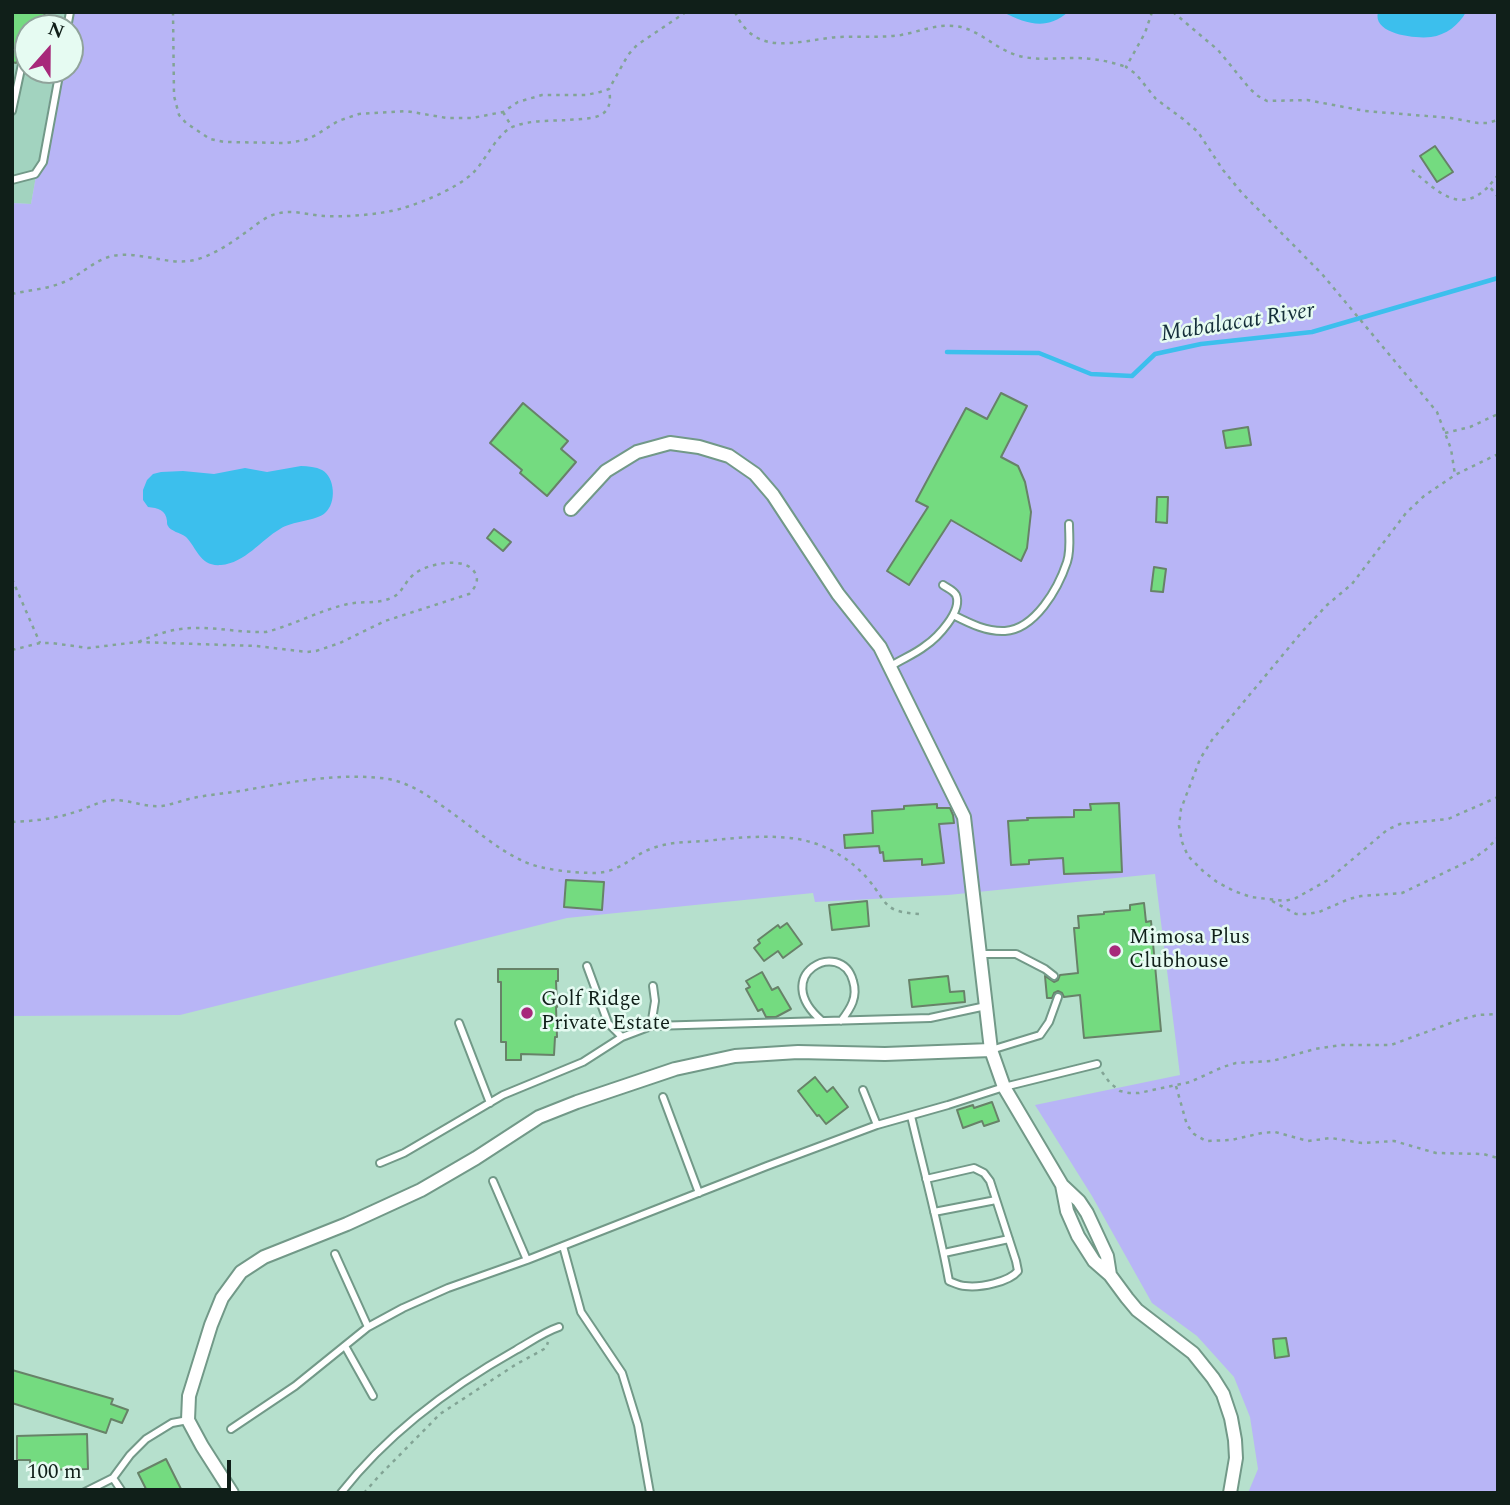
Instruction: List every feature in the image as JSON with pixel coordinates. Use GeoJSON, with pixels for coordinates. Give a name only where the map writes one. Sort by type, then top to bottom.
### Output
{"type":"FeatureCollection","features":[{"type":"Feature","properties":{"kind":"street"},"geometry":{"type":"LineString","coordinates":[[571,509],[606,471],[637,452],[670,443],[699,447],[729,456],[755,474],[773,495],[832,585],[880,647],[964,817],[991,1050],[1004,1087],[1062,1185],[1067,1211],[1078,1236],[1094,1261],[1110,1275],[1138,1310],[1193,1353],[1223,1394],[1235,1440],[1236,1458],[1230,1493]]}},
{"type":"Feature","properties":{"kind":"street"},"geometry":{"type":"LineString","coordinates":[[232,1493],[188,1420],[189,1396],[222,1298],[241,1272],[264,1257],[347,1224],[421,1190],[539,1117],[675,1069],[735,1056],[797,1052],[886,1054],[991,1050]]}},
{"type":"Feature","properties":{"kind":"lane"},"geometry":{"type":"LineString","coordinates":[[12,111],[18,84]]}},
{"type":"Feature","properties":{"kind":"lane"},"geometry":{"type":"LineString","coordinates":[[12,180],[35,174],[43,162],[57,84]]}},
{"type":"Feature","properties":{"kind":"lane"},"geometry":{"type":"LineString","coordinates":[[953,615],[979,628],[1004,631],[1023,627],[1048,598],[1068,560],[1069,524]]}},
{"type":"Feature","properties":{"kind":"lane"},"geometry":{"type":"LineString","coordinates":[[891,666],[925,647],[953,615],[957,598],[954,592],[943,585]]}},
{"type":"Feature","properties":{"kind":"lane"},"geometry":{"type":"LineString","coordinates":[[979,954],[1016,954],[1054,976]]}},
{"type":"Feature","properties":{"kind":"lane"},"geometry":{"type":"LineString","coordinates":[[823,1021],[807,1004],[802,988],[806,973],[811,967],[825,961],[846,969],[853,982],[853,1002],[841,1021]]}},
{"type":"Feature","properties":{"kind":"lane"},"geometry":{"type":"LineString","coordinates":[[587,966],[608,1023],[622,1037]]}},
{"type":"Feature","properties":{"kind":"lane"},"geometry":{"type":"LineString","coordinates":[[651,1026],[655,1001],[653,986]]}},
{"type":"Feature","properties":{"kind":"lane"},"geometry":{"type":"LineString","coordinates":[[991,1050],[1040,1035],[1049,1022],[1058,997]]}},
{"type":"Feature","properties":{"kind":"lane"},"geometry":{"type":"LineString","coordinates":[[380,1163],[404,1153],[503,1095],[583,1062],[622,1037],[651,1026],[930,1018],[986,1006]]}},
{"type":"Feature","properties":{"kind":"lane"},"geometry":{"type":"LineString","coordinates":[[459,1023],[490,1103]]}},
{"type":"Feature","properties":{"kind":"lane"},"geometry":{"type":"LineString","coordinates":[[231,1429],[295,1386],[368,1328],[403,1308],[448,1288],[877,1125],[1004,1087],[1097,1064]]}},
{"type":"Feature","properties":{"kind":"lane"},"geometry":{"type":"LineString","coordinates":[[863,1090],[877,1125]]}},
{"type":"Feature","properties":{"kind":"lane"},"geometry":{"type":"LineString","coordinates":[[663,1097],[699,1192]]}},
{"type":"Feature","properties":{"kind":"lane"},"geometry":{"type":"LineString","coordinates":[[911,1116],[949,1281],[965,1286],[990,1284],[1014,1275],[1018,1271],[1009,1239],[990,1181],[984,1173],[974,1168],[926,1179]]}},
{"type":"Feature","properties":{"kind":"lane"},"geometry":{"type":"LineString","coordinates":[[493,1181],[527,1260]]}},
{"type":"Feature","properties":{"kind":"lane"},"geometry":{"type":"LineString","coordinates":[[934,1212],[996,1200]]}},
{"type":"Feature","properties":{"kind":"lane"},"geometry":{"type":"LineString","coordinates":[[944,1253],[1009,1239]]}},
{"type":"Feature","properties":{"kind":"lane"},"geometry":{"type":"LineString","coordinates":[[563,1246],[581,1312],[622,1373],[638,1425],[650,1493]]}},
{"type":"Feature","properties":{"kind":"lane"},"geometry":{"type":"LineString","coordinates":[[335,1254],[368,1328]]}},
{"type":"Feature","properties":{"kind":"lane"},"geometry":{"type":"LineString","coordinates":[[341,1493],[402,1428],[444,1395],[485,1367],[556,1328]]}},
{"type":"Feature","properties":{"kind":"lane"},"geometry":{"type":"LineString","coordinates":[[345,1346],[373,1396]]}},
{"type":"Feature","properties":{"kind":"lane"},"geometry":{"type":"LineString","coordinates":[[83,1493],[113,1478],[146,1439],[172,1423],[188,1420]]}},
{"type":"Feature","properties":{"kind":"lane"},"geometry":{"type":"LineString","coordinates":[[113,1478],[123,1493]]}},
{"type":"Feature","properties":{"kind":"path"},"geometry":{"type":"LineString","coordinates":[[173,12],[174,96],[178,115],[210,139],[224,142],[286,144],[305,140],[338,121],[359,114],[406,111],[447,118],[472,118],[503,112],[517,102],[542,95],[586,95],[609,89]]}},
{"type":"Feature","properties":{"kind":"path"},"geometry":{"type":"LineString","coordinates":[[12,294],[60,284],[93,263],[113,256],[134,255],[172,262],[194,261],[232,243],[274,214],[300,212],[343,216],[402,208],[443,192],[473,173],[503,134],[512,127],[594,118],[605,112],[609,105],[609,89],[628,55],[637,45],[687,12]]}},
{"type":"Feature","properties":{"kind":"path"},"geometry":{"type":"LineString","coordinates":[[735,12],[752,36],[774,43],[796,44],[839,37],[898,35],[955,26],[982,36],[1006,51],[1028,58],[1090,58],[1126,67],[1136,74],[1156,99],[1198,132],[1242,193],[1322,274],[1404,371],[1437,412],[1451,449],[1455,475]]}},
{"type":"Feature","properties":{"kind":"path"},"geometry":{"type":"LineString","coordinates":[[1126,67],[1145,33],[1152,12]]}},
{"type":"Feature","properties":{"kind":"path"},"geometry":{"type":"LineString","coordinates":[[1173,12],[1208,40],[1250,89],[1267,101],[1307,100],[1365,111],[1451,118],[1478,123],[1498,120]]}},
{"type":"Feature","properties":{"kind":"path"},"geometry":{"type":"LineString","coordinates":[[503,112],[512,127]]}},
{"type":"Feature","properties":{"kind":"path"},"geometry":{"type":"LineString","coordinates":[[1412,170],[1441,194],[1462,201],[1478,196],[1498,175]]}},
{"type":"Feature","properties":{"kind":"path"},"geometry":{"type":"LineString","coordinates":[[1489,186],[1498,197]]}},
{"type":"Feature","properties":{"kind":"path"},"geometry":{"type":"LineString","coordinates":[[1445,433],[1471,427],[1498,414]]}},
{"type":"Feature","properties":{"kind":"path"},"geometry":{"type":"LineString","coordinates":[[1498,454],[1455,475],[1424,496],[1406,513],[1352,584],[1301,633],[1200,758],[1181,809],[1179,825],[1188,856],[1217,882],[1251,897],[1285,901],[1296,898],[1328,880],[1387,830],[1400,824],[1448,819],[1498,796]]}},
{"type":"Feature","properties":{"kind":"path"},"geometry":{"type":"LineString","coordinates":[[12,650],[52,642],[88,648],[138,642],[316,651],[340,643],[386,621],[464,597],[474,589],[476,575],[462,564],[429,566],[414,574],[398,594],[388,600],[346,604],[267,632],[190,628],[155,635],[138,642]]}},
{"type":"Feature","properties":{"kind":"path"},"geometry":{"type":"LineString","coordinates":[[12,579],[40,643]]}},
{"type":"Feature","properties":{"kind":"path"},"geometry":{"type":"LineString","coordinates":[[12,822],[74,813],[107,801],[118,800],[156,806],[196,797],[309,780],[368,777],[402,782],[441,804],[522,861],[541,868],[596,873],[617,869],[649,849],[680,842],[766,836],[793,838],[832,850],[848,861],[867,878],[890,908],[902,913],[921,914]]}},
{"type":"Feature","properties":{"kind":"path"},"geometry":{"type":"LineString","coordinates":[[1269,900],[1296,914],[1307,914],[1361,896],[1402,893],[1473,859],[1498,837]]}},
{"type":"Feature","properties":{"kind":"path"},"geometry":{"type":"LineString","coordinates":[[1097,1064],[1110,1083],[1120,1091],[1139,1093],[1176,1086],[1236,1063],[1272,1061],[1341,1045],[1391,1045],[1459,1020],[1498,1014]]}},
{"type":"Feature","properties":{"kind":"path"},"geometry":{"type":"LineString","coordinates":[[1176,1086],[1187,1125],[1194,1134],[1206,1141],[1231,1140],[1275,1132],[1308,1140],[1331,1138],[1362,1143],[1394,1141],[1436,1153],[1483,1154],[1498,1158]]}},
{"type":"Feature","properties":{"kind":"path"},"geometry":{"type":"LineString","coordinates":[[364,1493],[440,1414],[546,1348],[556,1328]]}},
{"type":"Feature","properties":{"kind":"shaded area"},"geometry":{"type":"Polygon","coordinates":[[[12,12],[66,12],[14,14],[14,84],[52,84],[31,204],[12,203],[12,12]]]}},
{"type":"Feature","properties":{"kind":"shaded area"},"geometry":{"type":"Polygon","coordinates":[[[1003,12],[1068,12],[1052,22],[1036,24],[1003,12]]]}},
{"type":"Feature","properties":{"kind":"shaded area"},"geometry":{"type":"Polygon","coordinates":[[[1378,12],[1466,12],[1447,32],[1424,37],[1406,36],[1388,30],[1381,25],[1378,12]]]}},
{"type":"Feature","properties":{"kind":"shaded area"},"geometry":{"type":"Polygon","coordinates":[[[1498,12],[1498,1493],[1248,1493],[1258,1469],[1250,1417],[1234,1377],[1197,1336],[1152,1303],[1092,1196],[1035,1105],[1180,1075],[1155,874],[948,895],[815,902],[813,893],[567,918],[180,1015],[12,1016],[12,203],[31,204],[52,84],[84,84],[84,14],[66,14],[1498,12]]]}},
{"type":"Feature","properties":{"kind":"shaded area"},"geometry":{"type":"Polygon","coordinates":[[[301,466],[320,469],[330,478],[333,497],[329,509],[321,516],[280,529],[245,556],[221,565],[204,560],[186,537],[169,528],[163,512],[148,507],[143,500],[147,480],[153,474],[161,472],[214,474],[245,468],[267,472],[301,466]]]}},
{"type":"Feature","properties":{"kind":"building"},"geometry":{"type":"Polygon","coordinates":[[[12,12],[45,12],[14,14],[12,62],[12,12]]]}},
{"type":"Feature","properties":{"kind":"building"},"geometry":{"type":"Polygon","coordinates":[[[1435,146],[1453,172],[1437,182],[1420,156],[1435,146]]]}},
{"type":"Feature","properties":{"kind":"building"},"geometry":{"type":"Polygon","coordinates":[[[1001,393],[1027,406],[1001,457],[1018,466],[1025,482],[1031,512],[1027,548],[1021,561],[951,520],[909,585],[887,571],[928,507],[916,501],[966,408],[987,419],[1001,393]]]}},
{"type":"Feature","properties":{"kind":"building"},"geometry":{"type":"Polygon","coordinates":[[[523,403],[568,441],[561,449],[576,462],[547,496],[490,443],[523,403]]]}},
{"type":"Feature","properties":{"kind":"building"},"geometry":{"type":"Polygon","coordinates":[[[1248,427],[1251,445],[1226,448],[1223,431],[1248,427]]]}},
{"type":"Feature","properties":{"kind":"building"},"geometry":{"type":"Polygon","coordinates":[[[1157,497],[1168,497],[1167,523],[1156,522],[1157,497]]]}},
{"type":"Feature","properties":{"kind":"building"},"geometry":{"type":"Polygon","coordinates":[[[494,529],[511,542],[503,551],[487,538],[494,529]]]}},
{"type":"Feature","properties":{"kind":"building"},"geometry":{"type":"Polygon","coordinates":[[[1154,567],[1166,569],[1163,592],[1151,591],[1154,567]]]}},
{"type":"Feature","properties":{"kind":"building"},"geometry":{"type":"Polygon","coordinates":[[[1119,803],[1122,872],[1064,874],[1063,858],[1029,860],[1029,864],[1011,865],[1008,821],[1074,817],[1074,810],[1091,810],[1090,804],[1119,803]]]}},
{"type":"Feature","properties":{"kind":"building"},"geometry":{"type":"Polygon","coordinates":[[[937,804],[937,808],[950,808],[954,823],[939,824],[944,863],[922,865],[922,859],[884,861],[879,846],[845,848],[844,835],[873,833],[872,811],[937,804]]]}},
{"type":"Feature","properties":{"kind":"building"},"geometry":{"type":"Polygon","coordinates":[[[566,880],[604,882],[602,910],[564,907],[566,880]]]}},
{"type":"Feature","properties":{"kind":"building"},"geometry":{"type":"Polygon","coordinates":[[[867,901],[869,926],[832,930],[829,905],[867,901]]]}},
{"type":"Feature","properties":{"kind":"building","name":"Mimosa Plus Clubhouse"},"geometry":{"type":"Polygon","coordinates":[[[1144,903],[1146,922],[1151,921],[1161,1031],[1084,1038],[1080,995],[1064,997],[1058,991],[1052,998],[1047,998],[1045,976],[1054,982],[1060,975],[1078,973],[1074,928],[1079,928],[1078,916],[1130,910],[1130,905],[1144,903]]]}},
{"type":"Feature","properties":{"kind":"building"},"geometry":{"type":"Polygon","coordinates":[[[787,923],[802,944],[783,958],[778,951],[764,961],[754,948],[760,943],[758,940],[778,925],[780,928],[787,923]]]}},
{"type":"Feature","properties":{"kind":"building","name":"Golf Ridge Private Estate"},"geometry":{"type":"Polygon","coordinates":[[[498,969],[558,969],[557,1037],[554,1055],[521,1054],[521,1060],[506,1060],[506,1042],[501,1042],[501,982],[498,982],[498,969]]]}},
{"type":"Feature","properties":{"kind":"building"},"geometry":{"type":"Polygon","coordinates":[[[762,972],[772,990],[778,987],[791,1009],[776,1017],[766,1017],[762,1009],[758,1011],[746,989],[750,987],[746,981],[762,972]]]}},
{"type":"Feature","properties":{"kind":"building"},"geometry":{"type":"Polygon","coordinates":[[[948,976],[950,992],[964,991],[965,1002],[912,1007],[909,980],[948,976]]]}},
{"type":"Feature","properties":{"kind":"building"},"geometry":{"type":"Polygon","coordinates":[[[815,1077],[827,1092],[833,1087],[848,1107],[826,1124],[798,1091],[815,1077]]]}},
{"type":"Feature","properties":{"kind":"building"},"geometry":{"type":"Polygon","coordinates":[[[992,1102],[999,1121],[984,1126],[982,1121],[963,1128],[957,1110],[992,1102]]]}},
{"type":"Feature","properties":{"kind":"building"},"geometry":{"type":"Polygon","coordinates":[[[1286,1338],[1289,1356],[1275,1358],[1273,1339],[1286,1338]]]}},
{"type":"Feature","properties":{"kind":"building"},"geometry":{"type":"Polygon","coordinates":[[[12,1370],[113,1399],[111,1404],[128,1410],[122,1423],[111,1419],[106,1433],[12,1403],[12,1370]]]}},
{"type":"Feature","properties":{"kind":"building"},"geometry":{"type":"Polygon","coordinates":[[[87,1434],[88,1469],[43,1470],[44,1475],[31,1475],[30,1460],[17,1460],[17,1436],[87,1434]]]}},
{"type":"Feature","properties":{"kind":"building"},"geometry":{"type":"Polygon","coordinates":[[[166,1459],[183,1493],[148,1493],[138,1473],[166,1459]]]}},
{"type":"Feature","properties":{"kind":"waterway","name":"Mabalacat River"},"geometry":{"type":"LineString","coordinates":[[947,352],[1039,353],[1091,374],[1132,376],[1155,354],[1201,344],[1312,332],[1498,278]]}},
{"type":"Feature","properties":{"kind":"place","name":"Mimosa Plus Clubhouse"},"geometry":{"type":"Point","coordinates":[1115,951]}},
{"type":"Feature","properties":{"kind":"place","name":"Golf Ridge Private Estate"},"geometry":{"type":"Point","coordinates":[527,1013]}}]}
